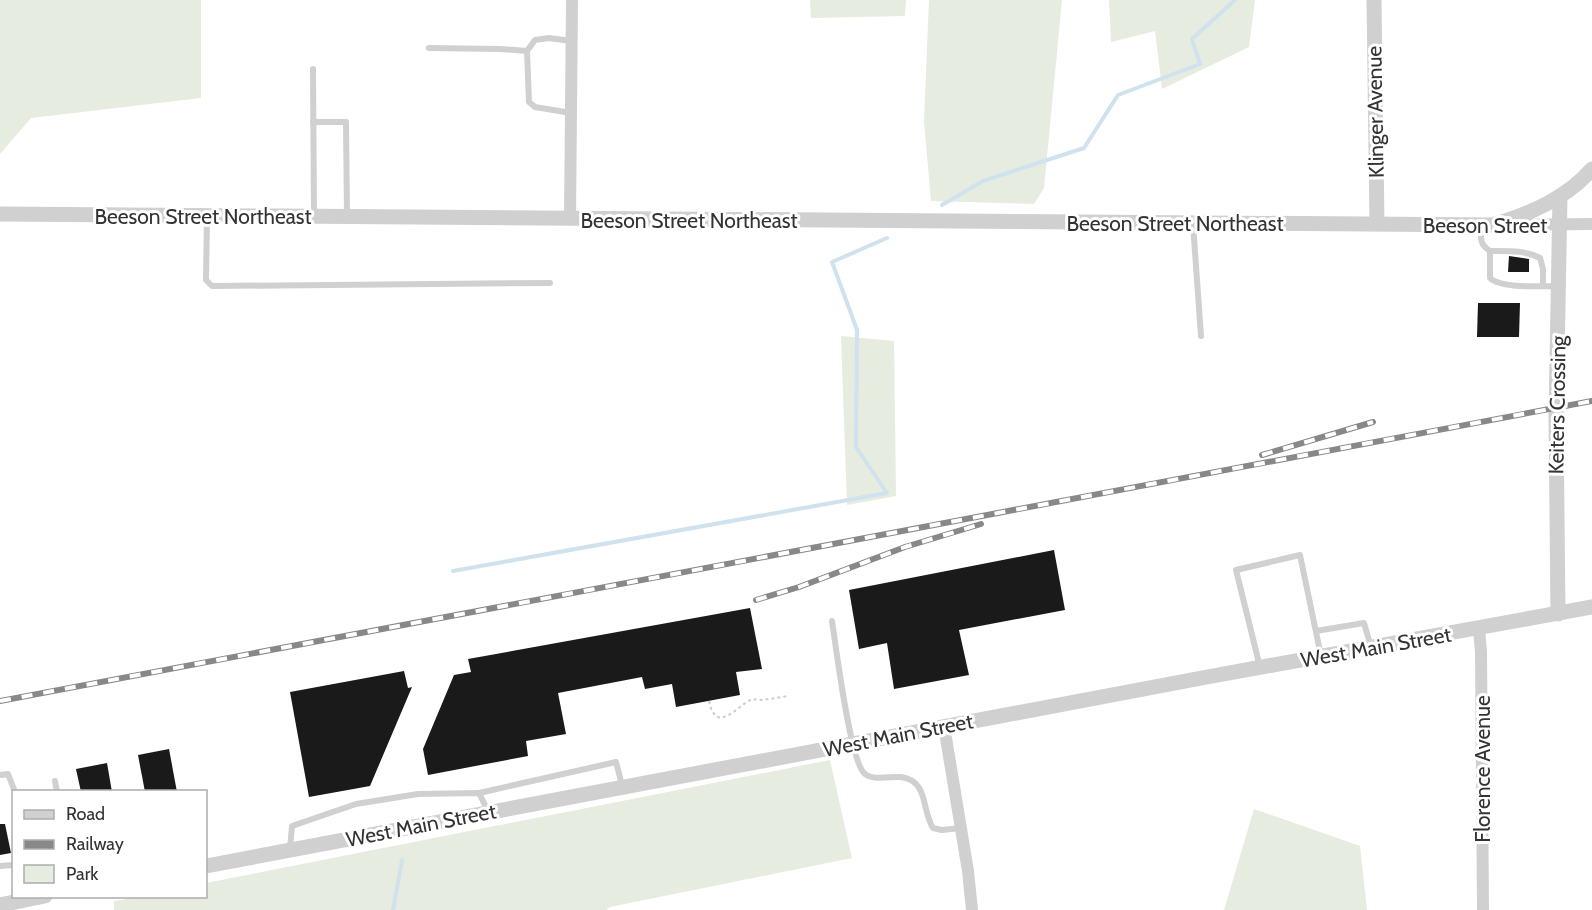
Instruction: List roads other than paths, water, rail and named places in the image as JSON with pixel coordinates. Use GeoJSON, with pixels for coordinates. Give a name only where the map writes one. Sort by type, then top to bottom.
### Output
{"type":"FeatureCollection","features":[{"type":"Feature","properties":{"kind":"street"},"geometry":{"type":"LineString","coordinates":[[570,219],[572,0]]}},
{"type":"Feature","properties":{"kind":"street","name":"Klinger Avenue"},"geometry":{"type":"LineString","coordinates":[[1374,0],[1377,224]]}},
{"type":"Feature","properties":{"kind":"street"},"geometry":{"type":"LineString","coordinates":[[1486,225],[1531,212],[1560,196],[1585,178],[1592,169]]}},
{"type":"Feature","properties":{"kind":"street","name":"Keiters Crossing"},"geometry":{"type":"LineString","coordinates":[[1558,614],[1556,416],[1560,196]]}},
{"type":"Feature","properties":{"kind":"street","name":"Beeson Street Northeast"},"geometry":{"type":"LineString","coordinates":[[0,214],[1377,224]]}},
{"type":"Feature","properties":{"kind":"street","name":"Beeson Street"},"geometry":{"type":"LineString","coordinates":[[1377,224],[1592,224]]}},
{"type":"Feature","properties":{"kind":"street","name":"West Main Street"},"geometry":{"type":"LineString","coordinates":[[207,866],[944,726],[1592,607]]}},
{"type":"Feature","properties":{"kind":"street","name":"Florence Avenue"},"geometry":{"type":"LineString","coordinates":[[1479,629],[1483,910]]}},
{"type":"Feature","properties":{"kind":"street"},"geometry":{"type":"LineString","coordinates":[[944,726],[972,910]]}},
{"type":"Feature","properties":{"kind":"street"},"geometry":{"type":"LineString","coordinates":[[0,905],[38,898]]}},
{"type":"Feature","properties":{"kind":"lane"},"geometry":{"type":"LineString","coordinates":[[572,42],[549,38],[535,40],[527,51],[529,102],[535,107],[572,113]]}},
{"type":"Feature","properties":{"kind":"lane"},"geometry":{"type":"LineString","coordinates":[[429,48],[527,51]]}},
{"type":"Feature","properties":{"kind":"lane"},"geometry":{"type":"LineString","coordinates":[[313,69],[314,216]]}},
{"type":"Feature","properties":{"kind":"lane"},"geometry":{"type":"LineString","coordinates":[[313,122],[346,122],[347,217]]}},
{"type":"Feature","properties":{"kind":"lane"},"geometry":{"type":"LineString","coordinates":[[207,216],[205,267],[206,280],[212,286],[550,283]]}},
{"type":"Feature","properties":{"kind":"lane"},"geometry":{"type":"LineString","coordinates":[[1193,223],[1202,336]]}},
{"type":"Feature","properties":{"kind":"lane"},"geometry":{"type":"LineString","coordinates":[[1486,225],[1481,242],[1483,247],[1490,251],[1514,251],[1540,258],[1543,269],[1543,286]]}},
{"type":"Feature","properties":{"kind":"lane"},"geometry":{"type":"LineString","coordinates":[[1490,251],[1490,278],[1494,282],[1559,286]]}},
{"type":"Feature","properties":{"kind":"lane"},"geometry":{"type":"LineString","coordinates":[[1260,668],[1236,570],[1300,555],[1321,657]]}},
{"type":"Feature","properties":{"kind":"lane"},"geometry":{"type":"LineString","coordinates":[[832,621],[852,744],[859,767],[864,774],[871,777],[902,777],[915,781],[921,789],[927,819],[933,828],[942,830],[961,828]]}},
{"type":"Feature","properties":{"kind":"lane"},"geometry":{"type":"LineString","coordinates":[[1316,631],[1364,623],[1372,648]]}},
{"type":"Feature","properties":{"kind":"lane"},"geometry":{"type":"LineString","coordinates":[[290,850],[292,826],[356,804],[418,794],[479,793],[616,762],[622,787]]}},
{"type":"Feature","properties":{"kind":"lane"},"geometry":{"type":"LineString","coordinates":[[0,775],[8,774],[14,790]]}},
{"type":"Feature","properties":{"kind":"lane"},"geometry":{"type":"LineString","coordinates":[[55,781],[57,790]]}},
{"type":"Feature","properties":{"kind":"lane"},"geometry":{"type":"LineString","coordinates":[[479,793],[489,812]]}},
{"type":"Feature","properties":{"kind":"waterway"},"geometry":{"type":"LineString","coordinates":[[942,205],[983,181],[1084,148],[1118,95],[1200,64],[1192,39],[1235,0]]}},
{"type":"Feature","properties":{"kind":"waterway"},"geometry":{"type":"LineString","coordinates":[[453,571],[887,493],[856,447],[857,330],[832,262],[887,238]]}},
{"type":"Feature","properties":{"kind":"waterway"},"geometry":{"type":"LineString","coordinates":[[393,910],[402,860]]}},
{"type":"Feature","properties":{"kind":"railway"},"geometry":{"type":"LineString","coordinates":[[0,701],[1592,401]]}},
{"type":"Feature","properties":{"kind":"railway"},"geometry":{"type":"LineString","coordinates":[[1262,455],[1373,422]]}},
{"type":"Feature","properties":{"kind":"railway"},"geometry":{"type":"LineString","coordinates":[[756,600],[799,587],[905,547],[981,524]]}}]}
